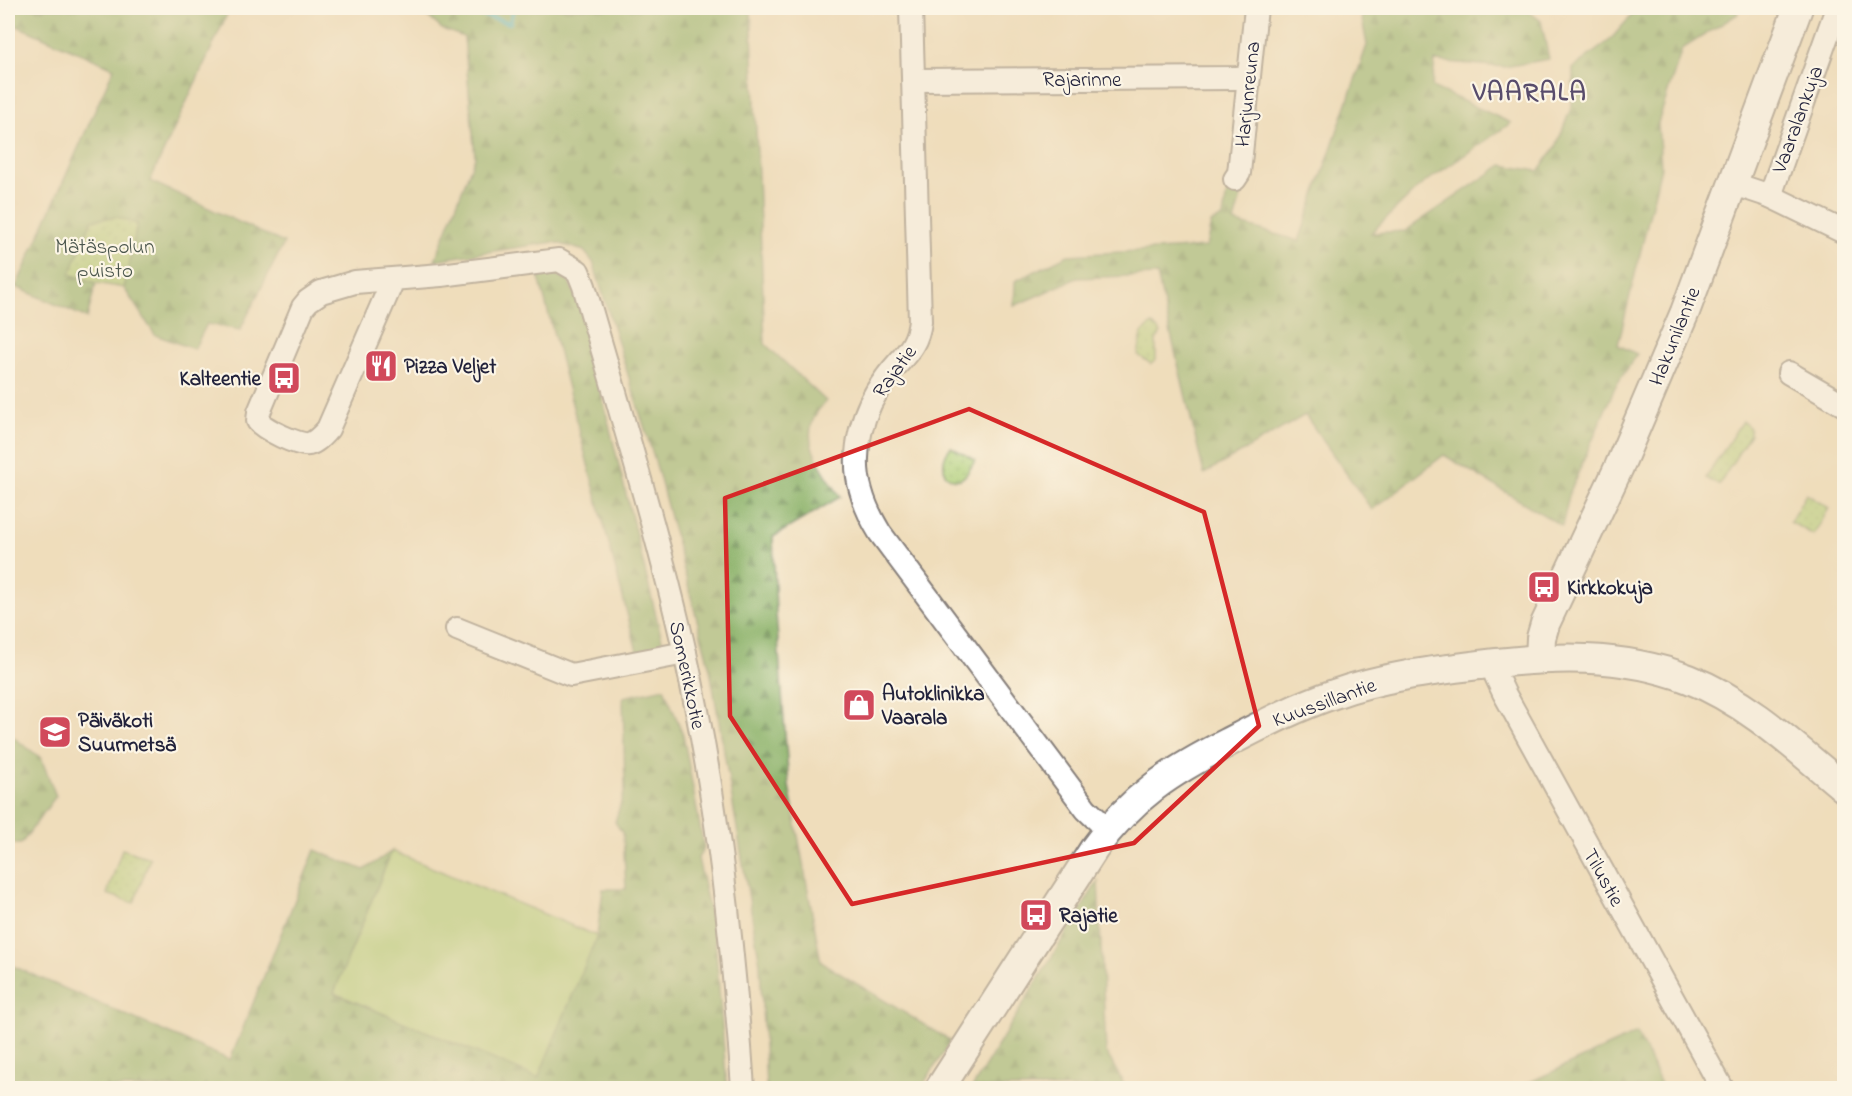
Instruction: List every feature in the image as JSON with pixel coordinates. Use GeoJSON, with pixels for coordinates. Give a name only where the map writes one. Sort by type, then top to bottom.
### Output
{"type":"FeatureCollection","features":[{"type":"Feature","properties":{"kind":"main road","name":"Hakunilantie"},"geometry":{"type":"LineString","coordinates":[[1540,658],[1541,638],[1545,624],[1641,418],[1685,312],[1798,8]]}},
{"type":"Feature","properties":{"kind":"main road","name":"Kuussillantie"},"geometry":{"type":"LineString","coordinates":[[940,1089],[1108,830],[1136,800],[1174,771],[1197,757],[1288,712],[1334,693],[1423,672],[1540,658],[1606,659],[1637,664],[1689,679],[1741,706],[1845,788]]}},
{"type":"Feature","properties":{"kind":"street","name":"Rajatie"},"geometry":{"type":"LineString","coordinates":[[911,8],[915,80],[920,321],[918,336],[912,348],[881,385],[866,411],[857,463],[860,490],[868,512],[880,533],[1086,809],[1108,830]]}},
{"type":"Feature","properties":{"kind":"street","name":"Harjunreuna"},"geometry":{"type":"LineString","coordinates":[[1235,179],[1239,173],[1256,8]]}},
{"type":"Feature","properties":{"kind":"street","name":"Vaaralankuja"},"geometry":{"type":"LineString","coordinates":[[1770,196],[1837,8]]}},
{"type":"Feature","properties":{"kind":"street","name":"Rajarinne"},"geometry":{"type":"LineString","coordinates":[[915,80],[1236,78],[1249,76]]}},
{"type":"Feature","properties":{"kind":"street"},"geometry":{"type":"LineString","coordinates":[[1734,184],[1770,196],[1845,232]]}},
{"type":"Feature","properties":{"kind":"street","name":"Somerikkotie"},"geometry":{"type":"LineString","coordinates":[[393,280],[558,260],[578,271],[627,437],[685,653],[715,813],[735,972],[743,1089]]}},
{"type":"Feature","properties":{"kind":"street"},"geometry":{"type":"LineString","coordinates":[[393,280],[327,429],[320,438],[309,444],[296,442],[263,427],[258,421],[259,412],[303,307],[308,301],[321,292],[341,284],[393,280]]}},
{"type":"Feature","properties":{"kind":"street"},"geometry":{"type":"LineString","coordinates":[[1790,373],[1845,405]]}},
{"type":"Feature","properties":{"kind":"street"},"geometry":{"type":"LineString","coordinates":[[458,629],[571,675],[685,653]]}},
{"type":"Feature","properties":{"kind":"street","name":"Tilustie"},"geometry":{"type":"LineString","coordinates":[[1494,663],[1496,676],[1503,693],[1722,1089]]}},
{"type":"Feature","properties":{"kind":"highlighted area"},"geometry":{"type":"Polygon","coordinates":[[[969,409],[1204,512],[1259,726],[1134,843],[852,904],[730,716],[725,498],[969,409]]]}},
{"type":"Feature","properties":{"kind":"green space"},"geometry":{"type":"Polygon","coordinates":[[[8,8],[230,8],[150,181],[284,243],[240,330],[207,324],[194,349],[155,335],[124,288],[137,224],[70,274],[96,283],[87,318],[16,287],[114,68],[8,22],[8,8]]]}},
{"type":"Feature","properties":{"kind":"green space"},"geometry":{"type":"Polygon","coordinates":[[[409,8],[751,8],[765,344],[826,401],[816,414],[811,426],[810,438],[818,461],[840,497],[773,537],[776,613],[789,786],[821,962],[951,1041],[921,1088],[766,1088],[760,964],[710,669],[657,468],[593,262],[584,251],[554,242],[435,260],[475,157],[464,37],[442,29],[427,16],[409,8]]]}},
{"type":"Feature","properties":{"kind":"green space"},"geometry":{"type":"Polygon","coordinates":[[[1360,8],[1524,8],[1541,21],[1549,59],[1505,67],[1435,61],[1432,87],[1511,123],[1420,186],[1371,233],[1405,231],[1502,165],[1538,171],[1556,147],[1572,105],[1573,68],[1610,40],[1638,8],[1736,8],[1738,14],[1682,49],[1658,123],[1661,167],[1618,345],[1637,354],[1615,387],[1570,492],[1562,526],[1444,455],[1372,510],[1305,415],[1204,474],[1157,275],[1077,278],[1014,306],[1015,281],[1068,255],[1206,247],[1211,223],[1223,217],[1228,186],[1244,186],[1234,222],[1299,241],[1367,45],[1360,8]]]}},
{"type":"Feature","properties":{"kind":"green space","name":"Mätäspolun puisto"},"geometry":{"type":"Polygon","coordinates":[[[117,217],[137,224],[124,288],[96,283],[70,274],[92,220],[117,217]]]}},
{"type":"Feature","properties":{"kind":"green space"},"geometry":{"type":"Polygon","coordinates":[[[552,273],[568,280],[579,303],[664,648],[638,655],[538,274],[552,273]]]}},
{"type":"Feature","properties":{"kind":"green space"},"geometry":{"type":"Polygon","coordinates":[[[1152,324],[1161,333],[1156,340],[1156,360],[1151,364],[1138,355],[1142,333],[1152,324]]]}},
{"type":"Feature","properties":{"kind":"green space"},"geometry":{"type":"Polygon","coordinates":[[[1742,421],[1750,428],[1750,434],[1719,485],[1706,478],[1742,421]]]}},
{"type":"Feature","properties":{"kind":"green space"},"geometry":{"type":"Polygon","coordinates":[[[951,447],[975,460],[967,474],[955,480],[945,474],[944,466],[946,453],[951,447]]]}},
{"type":"Feature","properties":{"kind":"green space"},"geometry":{"type":"Polygon","coordinates":[[[1806,494],[1829,508],[1814,535],[1790,522],[1806,494]]]}},
{"type":"Feature","properties":{"kind":"green space"},"geometry":{"type":"Polygon","coordinates":[[[664,688],[683,734],[704,848],[698,858],[715,938],[727,1088],[49,1088],[45,1081],[8,1081],[8,964],[230,1060],[315,850],[364,870],[392,851],[334,993],[538,1077],[597,936],[603,889],[626,889],[623,834],[615,822],[625,790],[623,697],[664,688]]]}},
{"type":"Feature","properties":{"kind":"green space"},"geometry":{"type":"Polygon","coordinates":[[[9,734],[41,758],[56,796],[21,844],[8,844],[9,734]]]}},
{"type":"Feature","properties":{"kind":"green space"},"geometry":{"type":"Polygon","coordinates":[[[122,849],[150,858],[134,903],[107,894],[122,849]]]}},
{"type":"Feature","properties":{"kind":"green space"},"geometry":{"type":"Polygon","coordinates":[[[392,851],[597,936],[538,1078],[334,993],[392,851]]]}},
{"type":"Feature","properties":{"kind":"green space"},"geometry":{"type":"Polygon","coordinates":[[[1098,881],[1106,1052],[1126,1088],[972,1088],[1098,881]]]}},
{"type":"Feature","properties":{"kind":"green space"},"geometry":{"type":"Polygon","coordinates":[[[1637,1033],[1663,1088],[1517,1088],[1637,1033]]]}},
{"type":"Feature","properties":{"kind":"waterway"},"geometry":{"type":"LineString","coordinates":[[457,8],[510,23],[513,8]]}},
{"type":"Feature","properties":{"kind":"place","name":"Pizza Veljet"},"geometry":{"type":"Point","coordinates":[381,366]}},
{"type":"Feature","properties":{"kind":"place","name":"Kalteentie"},"geometry":{"type":"Point","coordinates":[284,378]}},
{"type":"Feature","properties":{"kind":"place","name":"Kirkkokuja"},"geometry":{"type":"Point","coordinates":[1544,587]}},
{"type":"Feature","properties":{"kind":"place","name":"Autoklinikka Vaarala"},"geometry":{"type":"Point","coordinates":[859,705]}},
{"type":"Feature","properties":{"kind":"place","name":"Päiväkoti Suurmetsä"},"geometry":{"type":"Point","coordinates":[55,732]}},
{"type":"Feature","properties":{"kind":"place","name":"Rajatie"},"geometry":{"type":"Point","coordinates":[1036,915]}},
{"type":"Feature","properties":{"kind":"district","name":"VAARALA"},"geometry":{"type":"Point","coordinates":[1530,91]}}]}
